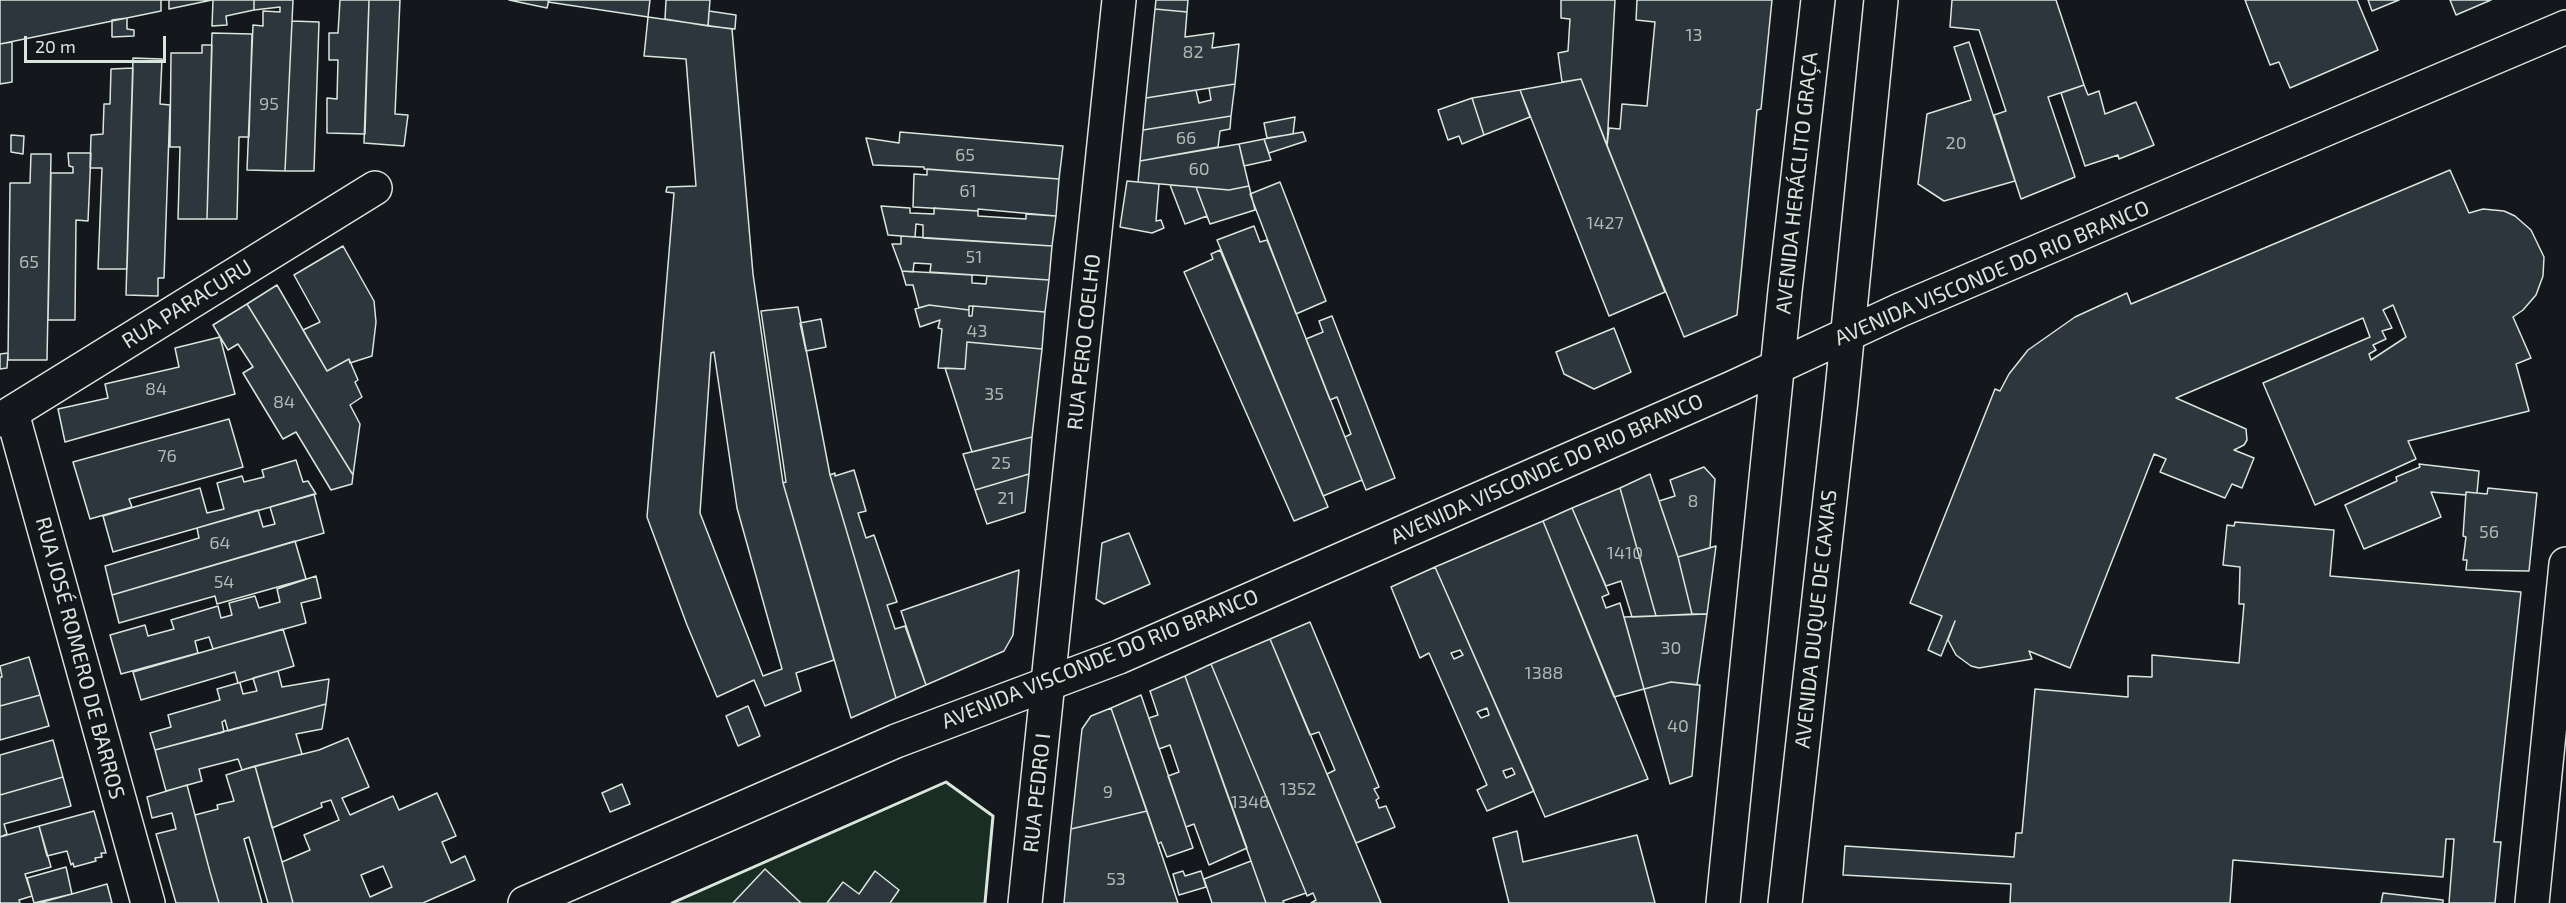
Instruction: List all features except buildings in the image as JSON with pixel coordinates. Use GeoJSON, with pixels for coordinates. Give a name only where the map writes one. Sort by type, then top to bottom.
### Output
{"type":"FeatureCollection","features":[{"type":"Feature","properties":{"kind":"main road","name":"RUA PERO COELHO"},"geometry":{"type":"LineString","coordinates":[[1049,684],[1119,0]]}},
{"type":"Feature","properties":{"kind":"main road","name":"AVENIDA HERÁCLITO GRAÇA"},"geometry":{"type":"LineString","coordinates":[[1777,367],[1818,0]]}},
{"type":"Feature","properties":{"kind":"main road"},"geometry":{"type":"LineString","coordinates":[[1847,335],[1881,0]]}},
{"type":"Feature","properties":{"kind":"main road","name":"AVENIDA VISCONDE DO RIO BRANCO"},"geometry":{"type":"LineString","coordinates":[[525,903],[896,741],[1049,684],[1140,647],[1847,335],[2566,27]]}},
{"type":"Feature","properties":{"kind":"main road","name":"RUA PARACURU"},"geometry":{"type":"LineString","coordinates":[[6,417],[375,188]]}},
{"type":"Feature","properties":{"kind":"main road","name":"AVENIDA DUQUE DE CAXIAS"},"geometry":{"type":"LineString","coordinates":[[1785,903],[1847,335]]}},
{"type":"Feature","properties":{"kind":"main road"},"geometry":{"type":"LineString","coordinates":[[1723,903],[1777,367]]}},
{"type":"Feature","properties":{"kind":"main road","name":"RUA JOSÉ ROMERO DE BARROS"},"geometry":{"type":"LineString","coordinates":[[6,417],[148,903]]}},
{"type":"Feature","properties":{"kind":"main road"},"geometry":{"type":"LineString","coordinates":[[2532,903],[2566,564]]}},
{"type":"Feature","properties":{"kind":"main road","name":"RUA PEDRO I"},"geometry":{"type":"LineString","coordinates":[[1025,903],[1049,684]]}},
{"type":"Feature","properties":{"kind":"green space"},"geometry":{"type":"Polygon","coordinates":[[[946,782],[993,816],[985,903],[672,903],[946,782]]]}},
{"type":"Feature","properties":{"kind":"wall"},"geometry":{"type":"LineString","coordinates":[[672,903],[946,782],[993,816],[985,903]]}}]}
